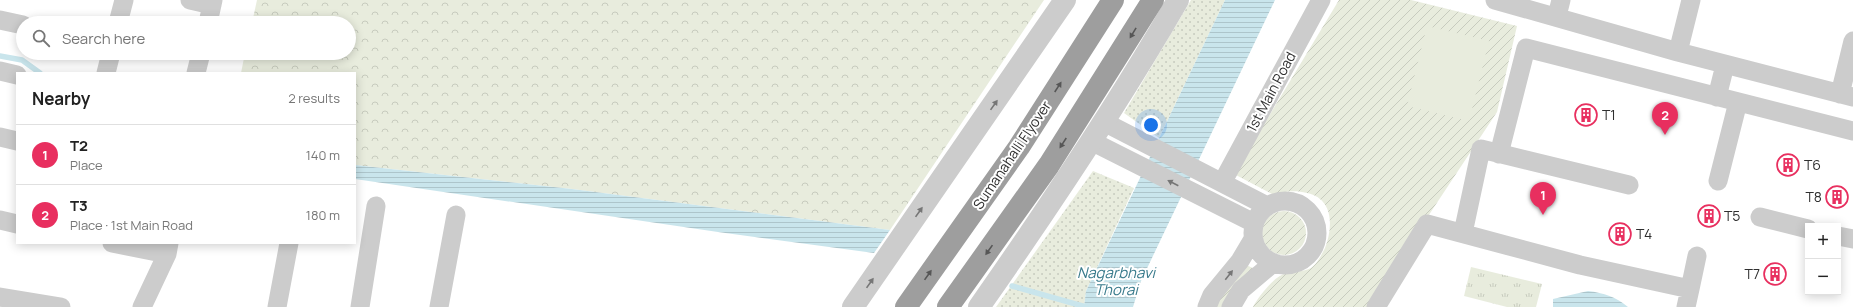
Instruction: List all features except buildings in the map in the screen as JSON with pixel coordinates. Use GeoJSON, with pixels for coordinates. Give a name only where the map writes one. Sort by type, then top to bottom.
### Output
{"type":"FeatureCollection","features":[{"type":"Feature","properties":{"kind":"highway","name":"Sumanahalli Flyover"},"geometry":{"type":"LineString","coordinates":[[906,307],[1019,148],[1113,0]]}},
{"type":"Feature","properties":{"kind":"highway"},"geometry":{"type":"LineString","coordinates":[[948,307],[1049,165],[1153,0]]}},
{"type":"Feature","properties":{"kind":"street"},"geometry":{"type":"LineString","coordinates":[[120,16],[124,0]]}},
{"type":"Feature","properties":{"kind":"street"},"geometry":{"type":"LineString","coordinates":[[190,0],[211,9]]}},
{"type":"Feature","properties":{"kind":"street"},"geometry":{"type":"LineString","coordinates":[[853,307],[1065,0]]}},
{"type":"Feature","properties":{"kind":"street"},"geometry":{"type":"LineString","coordinates":[[979,307],[1040,221],[1099,145],[1146,56],[1178,0]]}},
{"type":"Feature","properties":{"kind":"street","name":"1st Main Road"},"geometry":{"type":"LineString","coordinates":[[1219,182],[1321,0]]}},
{"type":"Feature","properties":{"kind":"street"},"geometry":{"type":"LineString","coordinates":[[1495,0],[1559,8],[1678,52],[1846,95],[1853,41]]}},
{"type":"Feature","properties":{"kind":"street"},"geometry":{"type":"LineString","coordinates":[[1678,52],[1691,0]]}},
{"type":"Feature","properties":{"kind":"street"},"geometry":{"type":"LineString","coordinates":[[0,20],[16,23]]}},
{"type":"Feature","properties":{"kind":"street"},"geometry":{"type":"LineString","coordinates":[[1499,154],[1526,48],[1853,131]]}},
{"type":"Feature","properties":{"kind":"street"},"geometry":{"type":"LineString","coordinates":[[106,72],[109,60]]}},
{"type":"Feature","properties":{"kind":"street"},"geometry":{"type":"LineString","coordinates":[[196,72],[199,60]]}},
{"type":"Feature","properties":{"kind":"street"},"geometry":{"type":"LineString","coordinates":[[1718,97],[1725,65]]}},
{"type":"Feature","properties":{"kind":"street"},"geometry":{"type":"LineString","coordinates":[[0,71],[16,75]]}},
{"type":"Feature","properties":{"kind":"street"},"geometry":{"type":"LineString","coordinates":[[1718,180],[1738,102]]}},
{"type":"Feature","properties":{"kind":"street"},"geometry":{"type":"LineString","coordinates":[[1110,125],[1267,206]]}},
{"type":"Feature","properties":{"kind":"street"},"geometry":{"type":"LineString","coordinates":[[0,137],[16,141]]}},
{"type":"Feature","properties":{"kind":"street"},"geometry":{"type":"LineString","coordinates":[[1099,145],[1208,201],[1253,231],[1257,249],[1264,258],[1273,263],[1284,266],[1295,264],[1305,259],[1312,251],[1318,230],[1308,210],[1299,204],[1289,201],[1277,202],[1267,206],[1257,217],[1253,231],[1240,261],[1212,295],[1207,307]]}},
{"type":"Feature","properties":{"kind":"street"},"geometry":{"type":"LineString","coordinates":[[1463,233],[1481,149],[1629,184]]}},
{"type":"Feature","properties":{"kind":"street"},"geometry":{"type":"LineString","coordinates":[[360,307],[376,206]]}},
{"type":"Feature","properties":{"kind":"street"},"geometry":{"type":"LineString","coordinates":[[439,307],[456,215]]}},
{"type":"Feature","properties":{"kind":"street"},"geometry":{"type":"LineString","coordinates":[[1760,217],[1805,228]]}},
{"type":"Feature","properties":{"kind":"street"},"geometry":{"type":"LineString","coordinates":[[0,220],[16,224]]}},
{"type":"Feature","properties":{"kind":"street"},"geometry":{"type":"LineString","coordinates":[[1376,307],[1428,224],[1580,265],[1690,289]]}},
{"type":"Feature","properties":{"kind":"street"},"geometry":{"type":"LineString","coordinates":[[1841,237],[1853,239]]}},
{"type":"Feature","properties":{"kind":"street"},"geometry":{"type":"LineString","coordinates":[[121,244],[168,249],[142,307]]}},
{"type":"Feature","properties":{"kind":"street"},"geometry":{"type":"LineString","coordinates":[[277,307],[289,244]]}},
{"type":"Feature","properties":{"kind":"street"},"geometry":{"type":"LineString","coordinates":[[1686,307],[1698,256]]}},
{"type":"Feature","properties":{"kind":"street"},"geometry":{"type":"LineString","coordinates":[[1231,307],[1241,290],[1273,263]]}},
{"type":"Feature","properties":{"kind":"street"},"geometry":{"type":"LineString","coordinates":[[0,297],[61,307]]}},
{"type":"Feature","properties":{"kind":"green space"},"geometry":{"type":"Polygon","coordinates":[[[257,0],[1044,0],[890,230],[572,189],[356,165],[356,72],[241,72],[244,60],[356,60],[356,16],[254,16],[257,0]]]}},
{"type":"Feature","properties":{"kind":"green space"},"geometry":{"type":"Polygon","coordinates":[[[1191,0],[1225,0],[1159,138],[1124,113],[1191,0]]]}},
{"type":"Feature","properties":{"kind":"green space"},"geometry":{"type":"Polygon","coordinates":[[[1339,0],[1411,0],[1517,26],[1497,112],[1368,307],[1253,307],[1267,288],[1280,276],[1311,268],[1315,264],[1324,250],[1328,240],[1330,223],[1329,215],[1327,208],[1316,196],[1294,191],[1274,195],[1234,174],[1339,0]]]}},
{"type":"Feature","properties":{"kind":"green space"},"geometry":{"type":"Polygon","coordinates":[[[1427,26],[1489,41],[1469,121],[1407,106],[1427,26]]]}},
{"type":"Feature","properties":{"kind":"green space"},"geometry":{"type":"Polygon","coordinates":[[[1093,171],[1134,188],[1086,291],[1084,307],[996,307],[1093,171]]]}},
{"type":"Feature","properties":{"kind":"green space"},"geometry":{"type":"Polygon","coordinates":[[[1280,211],[1288,211],[1300,217],[1306,229],[1306,237],[1300,249],[1288,255],[1280,255],[1268,249],[1262,237],[1262,229],[1268,217],[1280,211]]]}},
{"type":"Feature","properties":{"kind":"green space"},"geometry":{"type":"Polygon","coordinates":[[[1244,264],[1255,269],[1224,307],[1215,307],[1244,264]]]}},
{"type":"Feature","properties":{"kind":"green space"},"geometry":{"type":"Polygon","coordinates":[[[1471,267],[1542,284],[1536,307],[1507,307],[1464,296],[1471,267]]]}},
{"type":"Feature","properties":{"kind":"water","name":"Nagarbhavi Thorai"},"geometry":{"type":"Polygon","coordinates":[[[1225,0],[1275,0],[1141,281],[1133,307],[1084,307],[1086,291],[1225,0]]]}},
{"type":"Feature","properties":{"kind":"water"},"geometry":{"type":"Polygon","coordinates":[[[356,165],[572,189],[890,230],[874,253],[718,232],[356,179],[356,165]]]}},
{"type":"Feature","properties":{"kind":"water"},"geometry":{"type":"Polygon","coordinates":[[[1588,291],[1610,296],[1628,307],[1553,307],[1553,299],[1588,291]]]}},
{"type":"Feature","properties":{"kind":"waterway"},"geometry":{"type":"LineString","coordinates":[[0,56],[16,59]]}},
{"type":"Feature","properties":{"kind":"waterway"},"geometry":{"type":"LineString","coordinates":[[22,60],[39,72]]}},
{"type":"Feature","properties":{"kind":"waterway"},"geometry":{"type":"LineString","coordinates":[[1012,286],[1086,307]]}},
{"type":"Feature","properties":{"kind":"place","name":"T1"},"geometry":{"type":"Point","coordinates":[1586,115]}},
{"type":"Feature","properties":{"kind":"place","name":"T3"},"geometry":{"type":"Point","coordinates":[1665,135]}},
{"type":"Feature","properties":{"kind":"place","name":"T6"},"geometry":{"type":"Point","coordinates":[1788,165]}},
{"type":"Feature","properties":{"kind":"place","name":"T8"},"geometry":{"type":"Point","coordinates":[1837,197]}},
{"type":"Feature","properties":{"kind":"place","name":"T2"},"geometry":{"type":"Point","coordinates":[1543,215]}},
{"type":"Feature","properties":{"kind":"place","name":"T5"},"geometry":{"type":"Point","coordinates":[1709,216]}},
{"type":"Feature","properties":{"kind":"place","name":"T4"},"geometry":{"type":"Point","coordinates":[1620,234]}},
{"type":"Feature","properties":{"kind":"place","name":"T7"},"geometry":{"type":"Point","coordinates":[1775,274]}}]}
